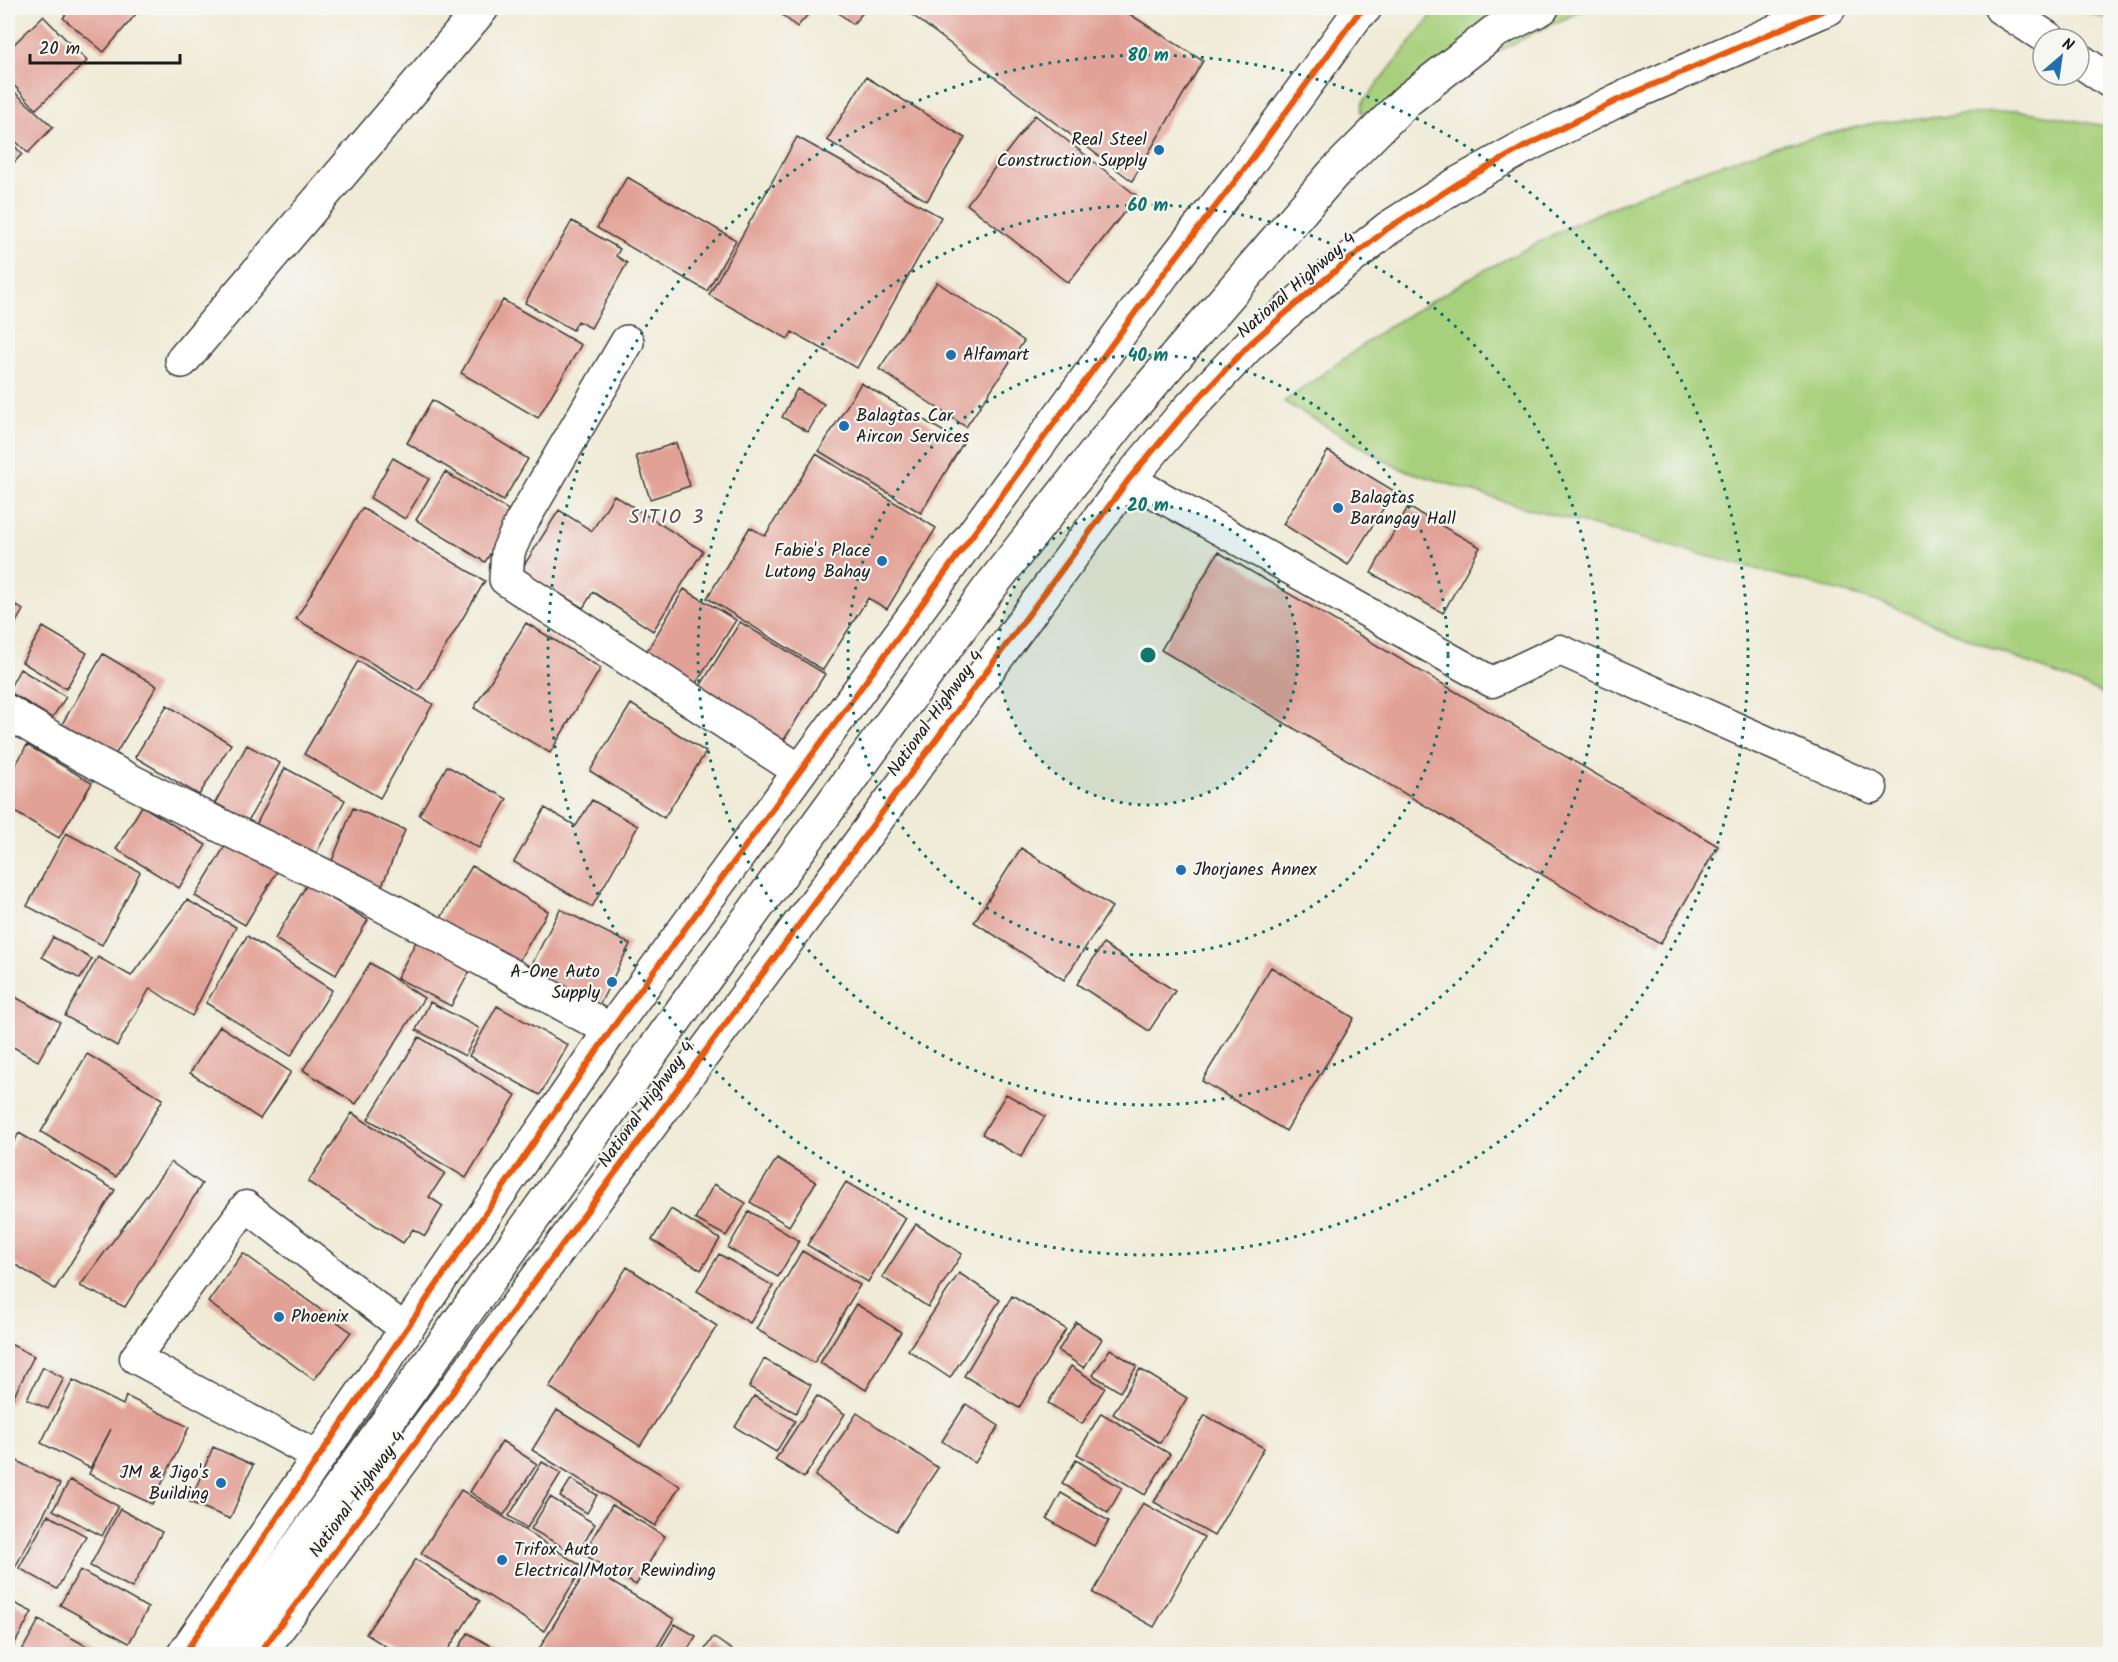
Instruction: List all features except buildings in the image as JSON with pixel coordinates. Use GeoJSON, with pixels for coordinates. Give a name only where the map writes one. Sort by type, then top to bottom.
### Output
{"type":"FeatureCollection","features":[{"type":"Feature","properties":{"kind":"main road"},"geometry":{"type":"LineString","coordinates":[[182,361],[482,8]]}},
{"type":"Feature","properties":{"kind":"main road"},"geometry":{"type":"LineString","coordinates":[[184,1654],[611,1030],[1164,273],[1243,171],[1356,16],[1365,8]]}},
{"type":"Feature","properties":{"kind":"main road"},"geometry":{"type":"LineString","coordinates":[[221,1654],[696,991],[974,610],[1122,419],[1332,174],[1406,101],[1494,32],[1542,8]]}},
{"type":"Feature","properties":{"kind":"main road","name":"National Highway 4"},"geometry":{"type":"LineString","coordinates":[[260,1654],[1129,478],[1183,415],[1251,343],[1387,229],[1459,183],[1534,141],[1618,100],[1829,8]]}},
{"type":"Feature","properties":{"kind":"main road"},"geometry":{"type":"LineString","coordinates":[[2001,8],[2031,27]]}},
{"type":"Feature","properties":{"kind":"main road"},"geometry":{"type":"LineString","coordinates":[[2091,68],[2110,81]]}},
{"type":"Feature","properties":{"kind":"main road"},"geometry":{"type":"LineString","coordinates":[[627,342],[521,523],[508,552],[506,579],[800,771]]}},
{"type":"Feature","properties":{"kind":"main road"},"geometry":{"type":"LineString","coordinates":[[8,712],[67,748],[408,918],[532,989],[611,1030]]}},
{"type":"Feature","properties":{"kind":"lane"},"geometry":{"type":"LineString","coordinates":[[1129,478],[1492,682],[1560,650],[1872,788]]}},
{"type":"Feature","properties":{"kind":"lane"},"geometry":{"type":"LineString","coordinates":[[319,1457],[135,1358],[246,1206],[406,1330]]}},
{"type":"Feature","properties":{"kind":"green space"},"geometry":{"type":"Polygon","coordinates":[[[1438,8],[1589,8],[1537,31],[1368,121],[1361,111],[1363,102],[1438,8]]]}},
{"type":"Feature","properties":{"kind":"green space"},"geometry":{"type":"Polygon","coordinates":[[[2074,8],[2110,8],[2110,21],[2074,8]]]}},
{"type":"Feature","properties":{"kind":"green space"},"geometry":{"type":"Polygon","coordinates":[[[2017,110],[2110,127],[2110,697],[1883,603],[1519,506],[1398,468],[1284,402],[1388,327],[1477,274],[1574,224],[1674,180],[1772,147],[1874,123],[2017,110]]]}},
{"type":"Feature","properties":{"kind":"cycle path"},"geometry":{"type":"LineString","coordinates":[[184,1654],[611,1030],[1164,273],[1243,171],[1356,16],[1365,8]]}},
{"type":"Feature","properties":{"kind":"cycle path"},"geometry":{"type":"LineString","coordinates":[[259,1654],[1129,479],[1183,415],[1251,343],[1387,229],[1459,183],[1524,147],[1618,100],[1829,8]]}},
{"type":"Feature","properties":{"kind":"place","name":"Real Steel Construction Supply"},"geometry":{"type":"Point","coordinates":[1159,150]}},
{"type":"Feature","properties":{"kind":"place","name":"Alfamart"},"geometry":{"type":"Point","coordinates":[951,355]}},
{"type":"Feature","properties":{"kind":"place","name":"Balagtas Car Aircon Services"},"geometry":{"type":"Point","coordinates":[844,426]}},
{"type":"Feature","properties":{"kind":"place","name":"Balagtas Barangay Hall"},"geometry":{"type":"Point","coordinates":[1338,508]}},
{"type":"Feature","properties":{"kind":"place","name":"Fabie's Place Lutong Bahay"},"geometry":{"type":"Point","coordinates":[882,561]}},
{"type":"Feature","properties":{"kind":"place","name":"Jhorjanes Annex"},"geometry":{"type":"Point","coordinates":[1181,870]}},
{"type":"Feature","properties":{"kind":"place","name":"A-One Auto Supply"},"geometry":{"type":"Point","coordinates":[612,982]}},
{"type":"Feature","properties":{"kind":"place","name":"Phoenix"},"geometry":{"type":"Point","coordinates":[279,1317]}},
{"type":"Feature","properties":{"kind":"place","name":"JM & Jigo's Building"},"geometry":{"type":"Point","coordinates":[221,1483]}},
{"type":"Feature","properties":{"kind":"place","name":"Trifox Auto Electrical/Motor Rewinding"},"geometry":{"type":"Point","coordinates":[502,1560]}},
{"type":"Feature","properties":{"kind":"district","name":"SITIO 3"},"geometry":{"type":"Point","coordinates":[667,518]}}]}
